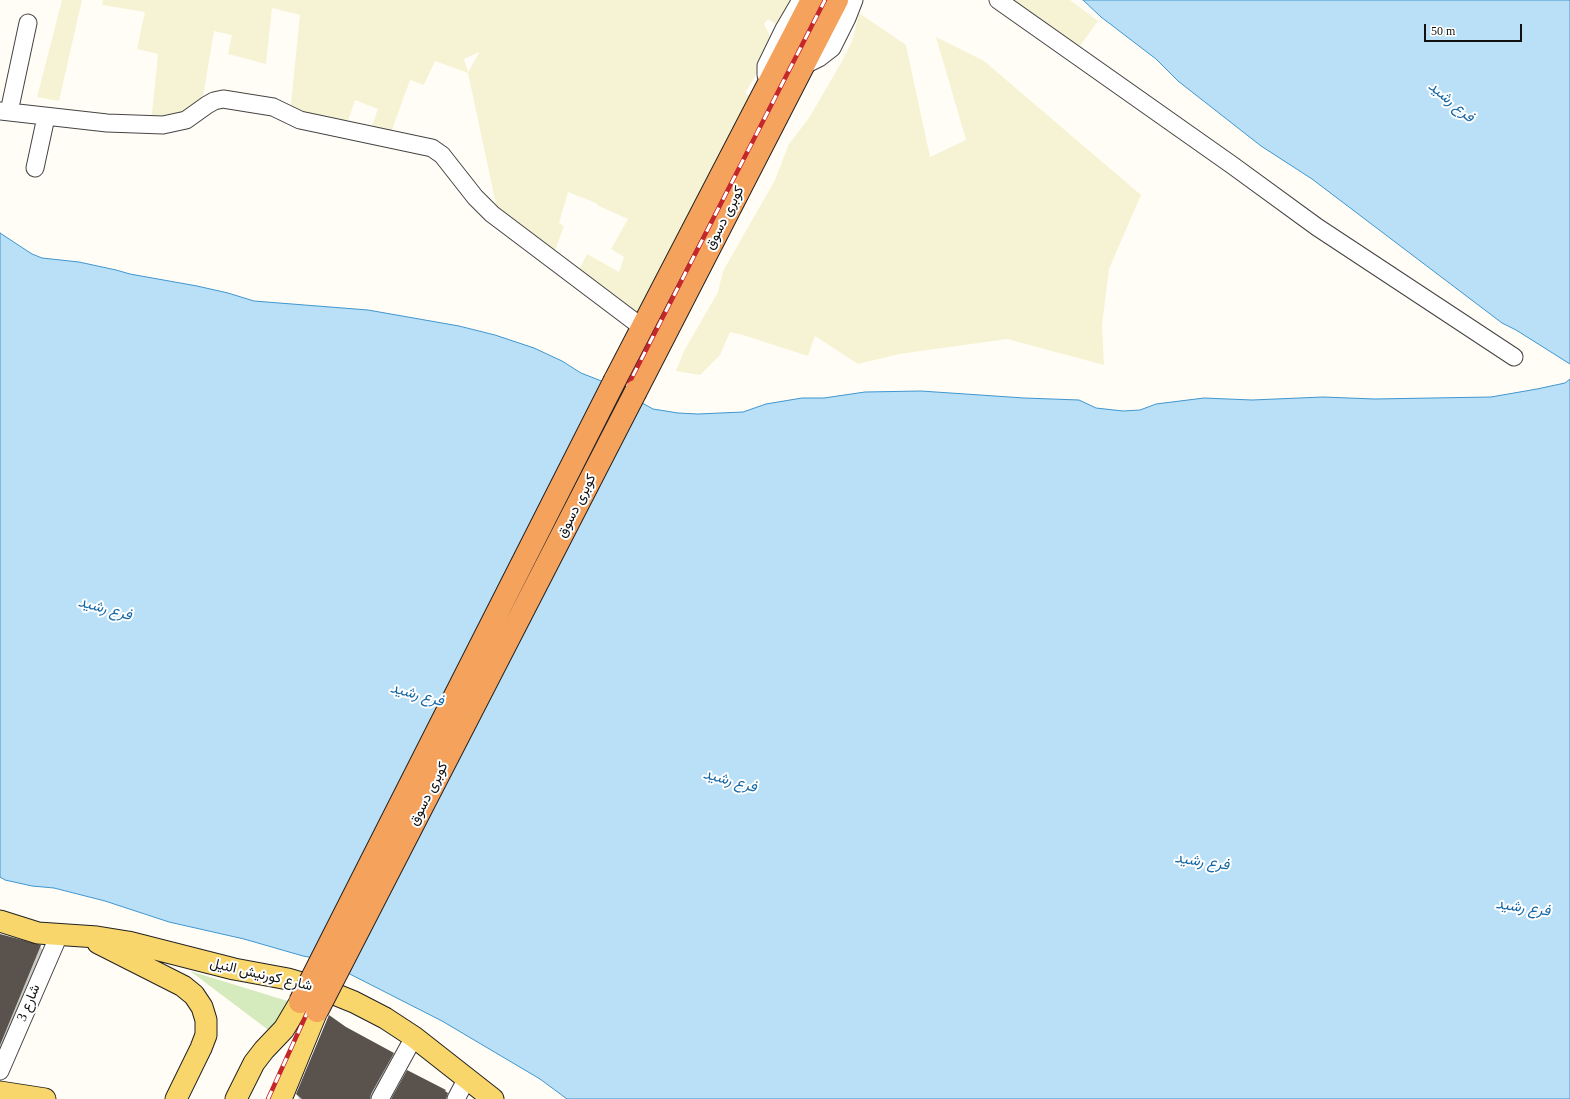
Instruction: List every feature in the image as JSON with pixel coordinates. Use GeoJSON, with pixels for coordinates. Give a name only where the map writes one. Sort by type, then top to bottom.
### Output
{"type":"FeatureCollection","features":[{"type":"Feature","properties":{"kind":"highway","name":"كوبرى دسوق"},"geometry":{"type":"LineString","coordinates":[[308,1006],[616,380],[812,0]]}},
{"type":"Feature","properties":{"kind":"highway","name":"كوبرى دسوق"},"geometry":{"type":"LineString","coordinates":[[308,1006],[636,391],[835,4]]}},
{"type":"Feature","properties":{"kind":"main road","name":"شارع كورنيش النيل"},"geometry":{"type":"LineString","coordinates":[[0,921],[38,932],[128,942],[228,967],[288,979],[322,989],[354,1002],[385,1018],[414,1036],[493,1099]]}},
{"type":"Feature","properties":{"kind":"main road"},"geometry":{"type":"LineString","coordinates":[[82,936],[183,986],[194,995],[202,1007],[206,1020],[206,1035],[176,1099]]}},
{"type":"Feature","properties":{"kind":"main road"},"geometry":{"type":"LineString","coordinates":[[236,1099],[254,1063],[264,1050],[308,1006]]}},
{"type":"Feature","properties":{"kind":"main road"},"geometry":{"type":"LineString","coordinates":[[281,1099],[308,1006]]}},
{"type":"Feature","properties":{"kind":"main road"},"geometry":{"type":"LineString","coordinates":[[1,1093],[45,1099]]}},
{"type":"Feature","properties":{"kind":"street"},"geometry":{"type":"LineString","coordinates":[[770,81],[766,75],[766,66],[784,29],[801,0]]}},
{"type":"Feature","properties":{"kind":"street"},"geometry":{"type":"LineString","coordinates":[[803,66],[819,58],[832,48],[854,0]]}},
{"type":"Feature","properties":{"kind":"street"},"geometry":{"type":"LineString","coordinates":[[998,0],[1232,165],[1317,228],[1514,357]]}},
{"type":"Feature","properties":{"kind":"street"},"geometry":{"type":"LineString","coordinates":[[28,23],[4,111],[108,123],[163,125],[186,120],[207,105],[222,99],[272,107],[300,120],[436,150],[442,155],[475,197],[492,214],[643,328]]}},
{"type":"Feature","properties":{"kind":"street"},"geometry":{"type":"LineString","coordinates":[[35,168],[46,117]]}},
{"type":"Feature","properties":{"kind":"street","name":"شارع 3"},"geometry":{"type":"LineString","coordinates":[[0,1071],[59,935]]}},
{"type":"Feature","properties":{"kind":"street"},"geometry":{"type":"LineString","coordinates":[[380,1099],[414,1036]]}},
{"type":"Feature","properties":{"kind":"street"},"geometry":{"type":"LineString","coordinates":[[456,1099],[467,1078]]}},
{"type":"Feature","properties":{"kind":"shaded area"},"geometry":{"type":"Polygon","coordinates":[[[62,0],[82,0],[59,101],[37,97],[62,0]]]}},
{"type":"Feature","properties":{"kind":"shaded area"},"geometry":{"type":"Polygon","coordinates":[[[103,0],[794,0],[780,27],[768,19],[764,24],[774,44],[745,93],[752,98],[638,316],[576,276],[587,254],[619,272],[624,257],[611,249],[628,219],[599,206],[596,203],[568,192],[559,223],[564,226],[553,256],[498,214],[468,73],[435,61],[424,85],[410,80],[388,141],[369,134],[378,109],[355,100],[344,133],[289,123],[300,15],[272,8],[266,64],[228,54],[232,35],[214,31],[202,103],[198,115],[151,123],[158,54],[137,49],[145,12],[102,5],[103,0]],[[479,53],[464,59],[468,72],[479,53]]]}},
{"type":"Feature","properties":{"kind":"shaded area"},"geometry":{"type":"Polygon","coordinates":[[[1001,0],[1070,0],[1098,21],[1074,54],[1001,0]]]}},
{"type":"Feature","properties":{"kind":"shaded area"},"geometry":{"type":"Polygon","coordinates":[[[859,13],[906,45],[930,157],[966,140],[936,37],[984,61],[1141,195],[1109,269],[1102,325],[1104,365],[1007,339],[899,354],[858,364],[815,336],[808,356],[730,332],[720,355],[700,375],[676,371],[684,351],[718,292],[723,271],[775,180],[789,144],[809,118],[841,63],[853,39],[859,13]]]}},
{"type":"Feature","properties":{"kind":"green space"},"geometry":{"type":"Polygon","coordinates":[[[190,971],[294,1003],[271,1032],[190,971]]]}},
{"type":"Feature","properties":{"kind":"water","name":"فرع رشيد"},"geometry":{"type":"Polygon","coordinates":[[[1083,0],[1570,0],[1570,364],[1516,330],[1502,323],[1312,179],[1261,146],[1178,81],[1156,59],[1101,17],[1083,0]]]}},
{"type":"Feature","properties":{"kind":"water","name":"فرع رشيد"},"geometry":{"type":"Polygon","coordinates":[[[0,233],[32,254],[42,258],[79,262],[130,274],[197,286],[254,301],[368,310],[459,326],[495,335],[534,348],[562,361],[581,373],[604,382],[653,409],[678,413],[698,414],[743,412],[766,404],[802,398],[824,398],[865,392],[921,391],[1079,400],[1096,408],[1123,411],[1140,410],[1156,404],[1204,398],[1252,400],[1323,397],[1374,399],[1491,397],[1565,383],[1570,379],[1570,1099],[567,1099],[540,1079],[442,1021],[325,960],[303,956],[244,939],[169,922],[105,901],[54,888],[32,886],[5,880],[0,877],[0,233]]]}},
{"type":"Feature","properties":{"kind":"building"},"geometry":{"type":"Polygon","coordinates":[[[0,934],[41,945],[0,1045],[0,934]]]}},
{"type":"Feature","properties":{"kind":"building"},"geometry":{"type":"Polygon","coordinates":[[[329,1015],[346,1027],[394,1053],[371,1094],[370,1099],[302,1099],[296,1094],[329,1015]]]}},
{"type":"Feature","properties":{"kind":"building"},"geometry":{"type":"Polygon","coordinates":[[[407,1070],[446,1090],[445,1091],[448,1093],[446,1099],[391,1099],[407,1070]]]}},
{"type":"Feature","properties":{"kind":"railway"},"geometry":{"type":"LineString","coordinates":[[268,1099],[307,1013],[825,0]]}}]}
